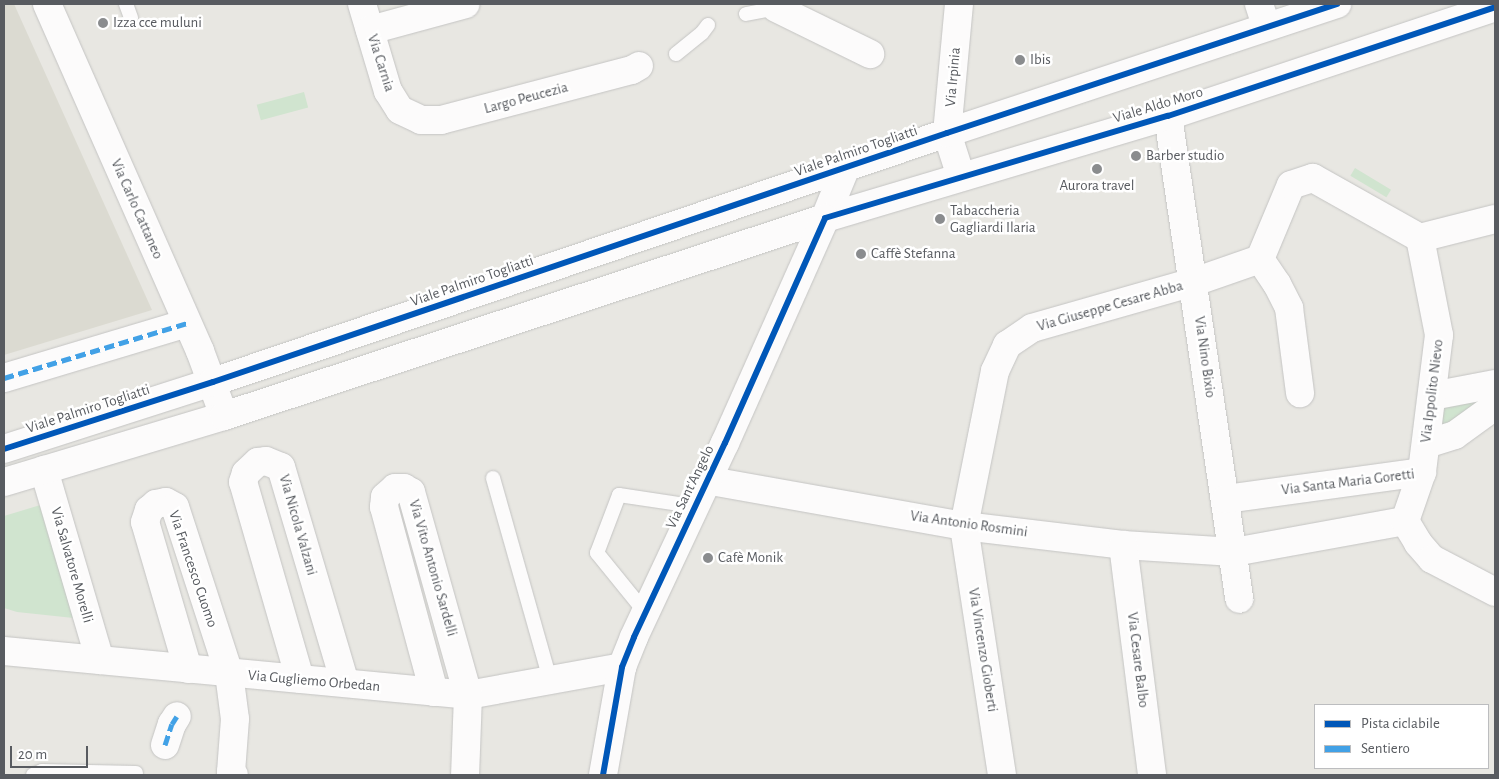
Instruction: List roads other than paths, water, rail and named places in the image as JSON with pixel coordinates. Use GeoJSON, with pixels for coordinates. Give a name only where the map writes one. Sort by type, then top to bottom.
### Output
{"type":"FeatureCollection","features":[{"type":"Feature","properties":{"kind":"street","name":"Via Carlo Cattaneo"},"geometry":{"type":"LineString","coordinates":[[47,4],[213,382],[224,416]]}},
{"type":"Feature","properties":{"kind":"street","name":"Via Carnia"},"geometry":{"type":"LineString","coordinates":[[362,4],[388,91],[400,110],[411,116]]}},
{"type":"Feature","properties":{"kind":"street"},"geometry":{"type":"LineString","coordinates":[[370,30],[466,4]]}},
{"type":"Feature","properties":{"kind":"street","name":"Via Irpinia"},"geometry":{"type":"LineString","coordinates":[[959,4],[947,133],[961,177]]}},
{"type":"Feature","properties":{"kind":"street"},"geometry":{"type":"LineString","coordinates":[[947,133],[1262,15],[1337,4]]}},
{"type":"Feature","properties":{"kind":"street"},"geometry":{"type":"LineString","coordinates":[[776,6],[870,54]]}},
{"type":"Feature","properties":{"kind":"street","name":"Viale Aldo Moro"},"geometry":{"type":"LineString","coordinates":[[825,218],[1168,116],[1495,7]]}},
{"type":"Feature","properties":{"kind":"street","name":"Largo Peucezia"},"geometry":{"type":"LineString","coordinates":[[411,116],[421,120],[441,120],[623,72],[639,66]]}},
{"type":"Feature","properties":{"kind":"street","name":"Via Nino Bixio"},"geometry":{"type":"LineString","coordinates":[[1168,116],[1234,552],[1239,599]]}},
{"type":"Feature","properties":{"kind":"street","name":"Viale Palmiro Togliatti"},"geometry":{"type":"LineString","coordinates":[[4,449],[213,382],[947,133]]}},
{"type":"Feature","properties":{"kind":"street","name":"Viale Palmiro Togliatti"},"geometry":{"type":"LineString","coordinates":[[825,218],[846,167]]}},
{"type":"Feature","properties":{"kind":"street"},"geometry":{"type":"LineString","coordinates":[[1194,282],[1260,259],[1291,185],[1313,178],[1420,238],[1495,219]]}},
{"type":"Feature","properties":{"kind":"street"},"geometry":{"type":"LineString","coordinates":[[4,482],[224,416],[825,218]]}},
{"type":"Feature","properties":{"kind":"street","name":"Via Sant'Angelo"},"geometry":{"type":"LineString","coordinates":[[603,775],[622,666],[705,480],[725,443],[825,218]]}},
{"type":"Feature","properties":{"kind":"street","name":"Via Ippolito Nievo"},"geometry":{"type":"LineString","coordinates":[[1420,238],[1439,335],[1422,472]]}},
{"type":"Feature","properties":{"kind":"street"},"geometry":{"type":"LineString","coordinates":[[1260,259],[1290,308],[1300,393]]}},
{"type":"Feature","properties":{"kind":"street","name":"Via Giuseppe Cesare Abba"},"geometry":{"type":"LineString","coordinates":[[964,526],[995,371],[1007,345],[1032,328],[1194,282]]}},
{"type":"Feature","properties":{"kind":"street"},"geometry":{"type":"LineString","coordinates":[[4,378],[187,323]]}},
{"type":"Feature","properties":{"kind":"street"},"geometry":{"type":"LineString","coordinates":[[1432,396],[1495,384]]}},
{"type":"Feature","properties":{"kind":"street"},"geometry":{"type":"LineString","coordinates":[[1426,444],[1455,435],[1495,406]]}},
{"type":"Feature","properties":{"kind":"street","name":"Via Nicola Valzani"},"geometry":{"type":"LineString","coordinates":[[300,679],[243,482],[246,473],[258,462],[266,462],[281,467],[345,683]]}},
{"type":"Feature","properties":{"kind":"street","name":"Via Salvatore Morelli"},"geometry":{"type":"LineString","coordinates":[[44,470],[100,660]]}},
{"type":"Feature","properties":{"kind":"street","name":"Via Santa Maria Goretti"},"geometry":{"type":"LineString","coordinates":[[1226,499],[1422,472],[1406,520]]}},
{"type":"Feature","properties":{"kind":"street","name":"Via Antonio Rosmini"},"geometry":{"type":"LineString","coordinates":[[705,480],[964,526],[1123,545],[1234,552]]}},
{"type":"Feature","properties":{"kind":"street","name":"Via Vito Antonio Sardelli"},"geometry":{"type":"LineString","coordinates":[[434,692],[384,507],[385,497],[395,488],[404,488],[411,492],[468,695]]}},
{"type":"Feature","properties":{"kind":"street","name":"Via Francesco Cuomo"},"geometry":{"type":"LineString","coordinates":[[188,669],[145,522],[149,510],[156,504],[166,502],[175,507],[229,673]]}},
{"type":"Feature","properties":{"kind":"street"},"geometry":{"type":"LineString","coordinates":[[1234,552],[1406,520],[1418,543],[1432,559],[1495,592]]}},
{"type":"Feature","properties":{"kind":"street","name":"Via Vincenzo Gioberti"},"geometry":{"type":"LineString","coordinates":[[964,526],[1002,775]]}},
{"type":"Feature","properties":{"kind":"street","name":"Via Cesare Balbo"},"geometry":{"type":"LineString","coordinates":[[1123,545],[1152,775]]}},
{"type":"Feature","properties":{"kind":"street","name":"Via Gugliemo Orbedan"},"geometry":{"type":"LineString","coordinates":[[4,651],[468,695],[622,666]]}},
{"type":"Feature","properties":{"kind":"street"},"geometry":{"type":"LineString","coordinates":[[229,673],[235,719],[232,774]]}},
{"type":"Feature","properties":{"kind":"street"},"geometry":{"type":"LineString","coordinates":[[465,775],[468,695]]}},
{"type":"Feature","properties":{"kind":"street"},"geometry":{"type":"LineString","coordinates":[[165,746],[172,724],[177,716]]}},
{"type":"Feature","properties":{"kind":"lane"},"geometry":{"type":"LineString","coordinates":[[126,4],[131,18]]}},
{"type":"Feature","properties":{"kind":"lane"},"geometry":{"type":"LineString","coordinates":[[746,14],[776,6]]}},
{"type":"Feature","properties":{"kind":"lane"},"geometry":{"type":"LineString","coordinates":[[676,54],[702,33],[708,25]]}},
{"type":"Feature","properties":{"kind":"lane"},"geometry":{"type":"LineString","coordinates":[[493,478],[550,680]]}},
{"type":"Feature","properties":{"kind":"lane"},"geometry":{"type":"LineString","coordinates":[[645,612],[597,553],[619,495],[693,506]]}},
{"type":"Feature","properties":{"kind":"lane"},"geometry":{"type":"LineString","coordinates":[[33,775],[42,771],[136,773]]}},
{"type":"Feature","properties":{"kind":"place","name":"Izza cce muluni"},"geometry":{"type":"Point","coordinates":[103,23]}},
{"type":"Feature","properties":{"kind":"place","name":"Ibis"},"geometry":{"type":"Point","coordinates":[1020,60]}},
{"type":"Feature","properties":{"kind":"place","name":"Barber studio"},"geometry":{"type":"Point","coordinates":[1136,156]}},
{"type":"Feature","properties":{"kind":"place","name":"Aurora travel"},"geometry":{"type":"Point","coordinates":[1097,169]}},
{"type":"Feature","properties":{"kind":"place","name":"Tabaccheria Gagliardi Ilaria"},"geometry":{"type":"Point","coordinates":[940,219]}},
{"type":"Feature","properties":{"kind":"place","name":"Caffè Stefanna"},"geometry":{"type":"Point","coordinates":[861,254]}},
{"type":"Feature","properties":{"kind":"place","name":"Cafè Monik"},"geometry":{"type":"Point","coordinates":[708,558]}}]}
